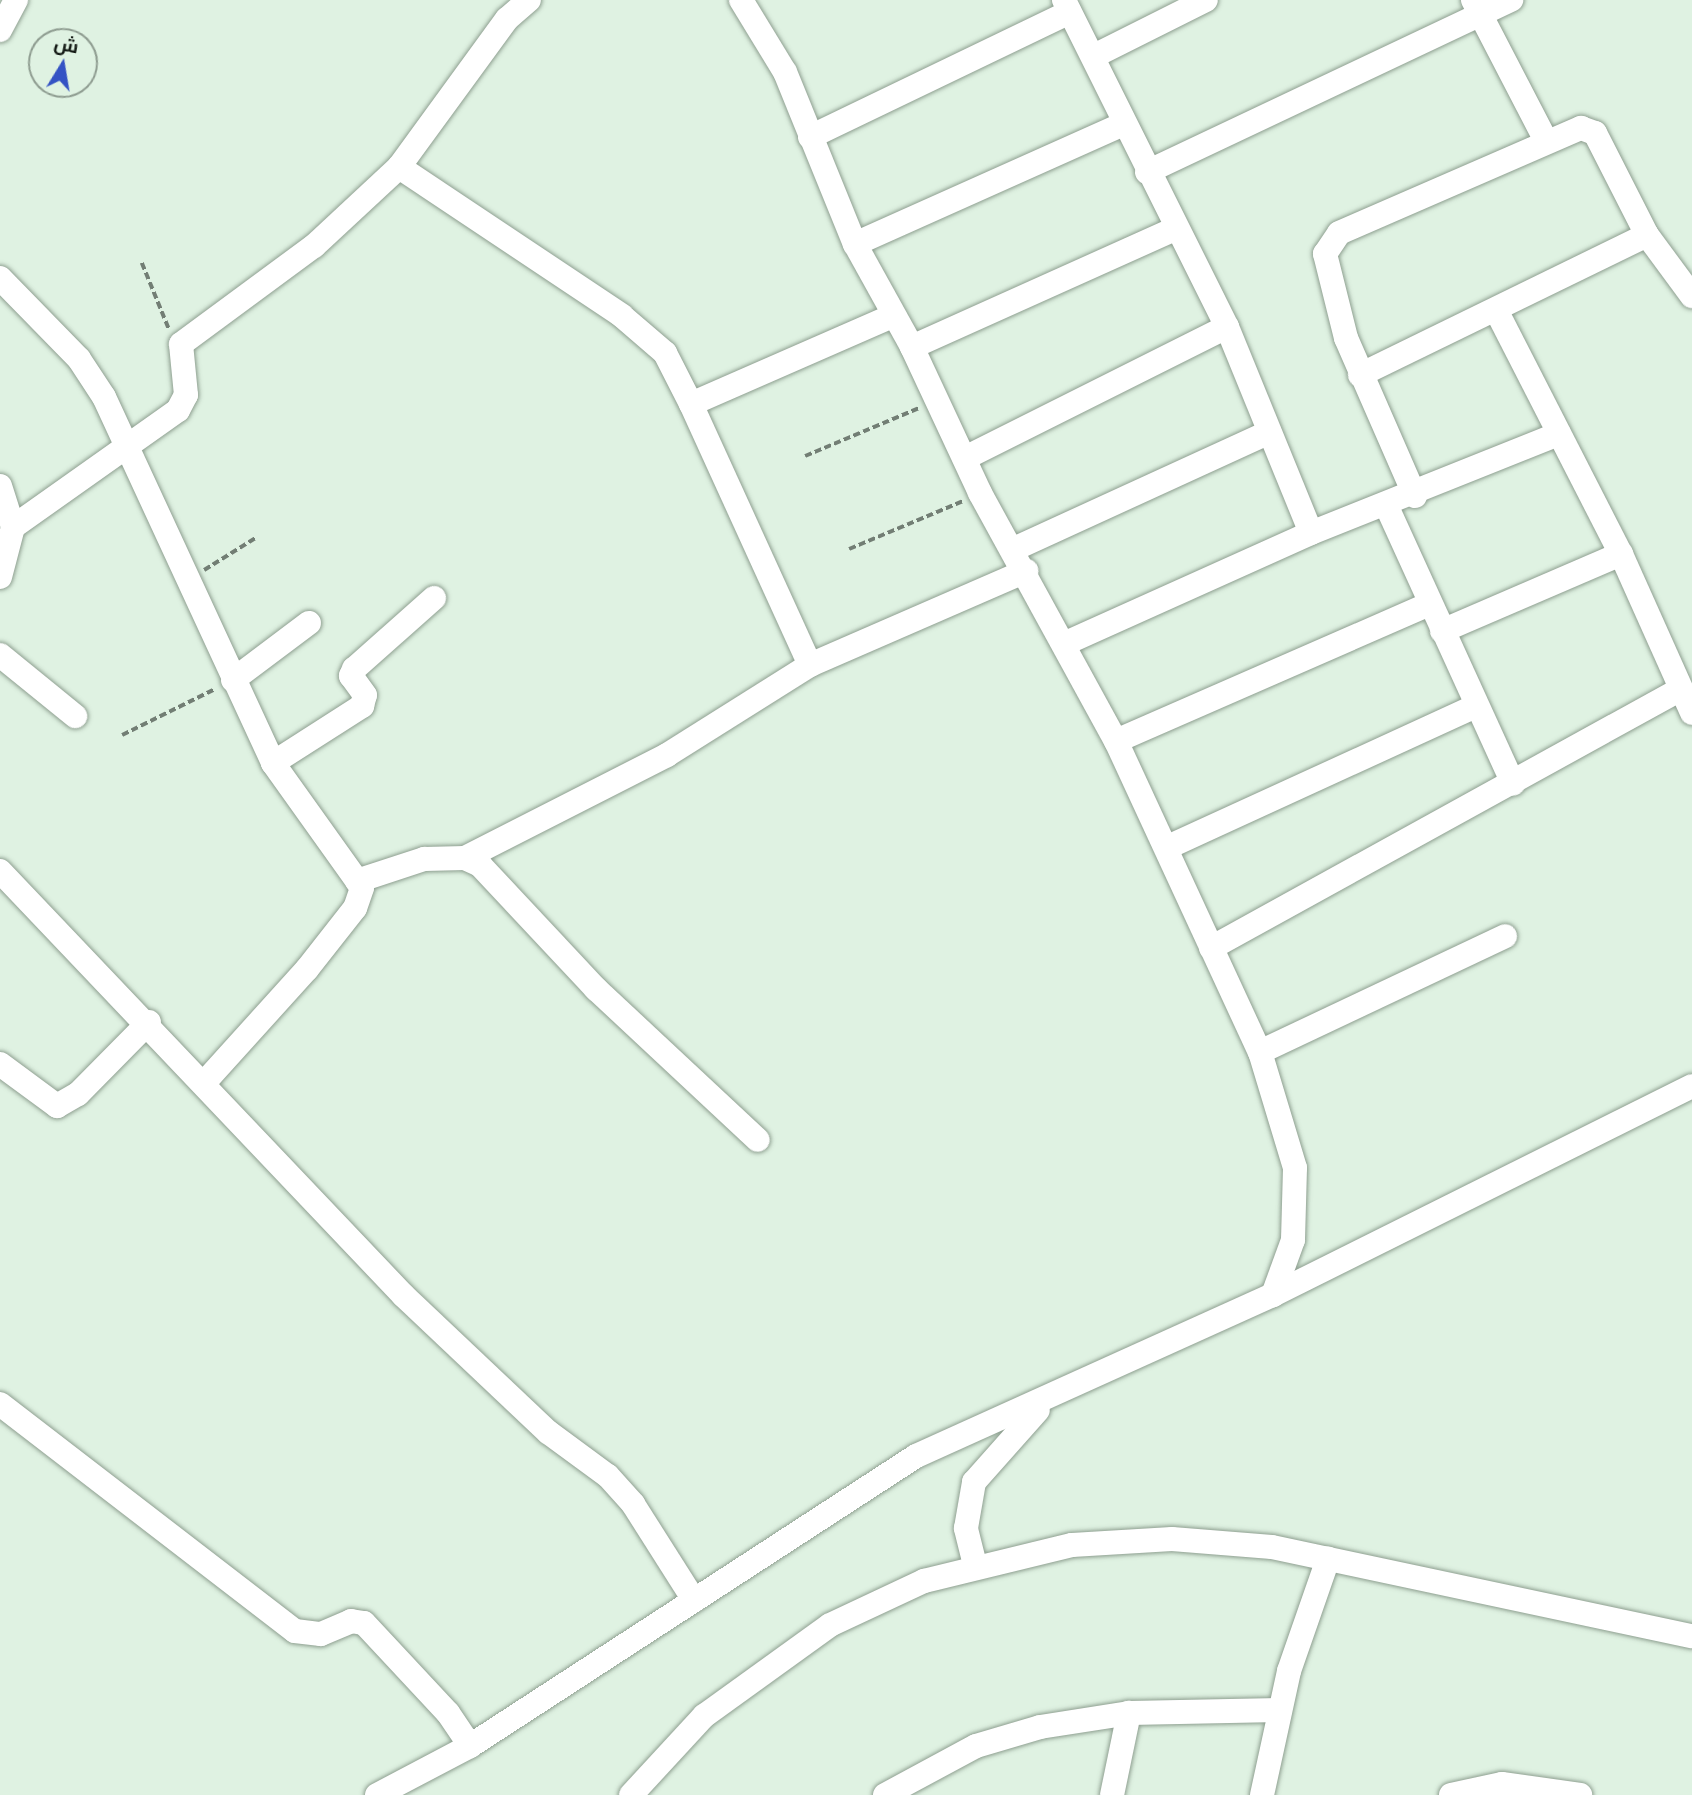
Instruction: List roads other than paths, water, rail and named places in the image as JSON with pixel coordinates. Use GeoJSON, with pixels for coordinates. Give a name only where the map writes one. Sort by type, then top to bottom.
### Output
{"type":"FeatureCollection","features":[{"type":"Feature","properties":{"kind":"street"},"geometry":{"type":"LineString","coordinates":[[0,30],[16,0]]}},
{"type":"Feature","properties":{"kind":"street"},"geometry":{"type":"LineString","coordinates":[[13,527],[183,403],[178,352],[314,246],[399,167],[507,19],[529,0]]}},
{"type":"Feature","properties":{"kind":"street"},"geometry":{"type":"LineString","coordinates":[[1094,56],[1206,0]]}},
{"type":"Feature","properties":{"kind":"street"},"geometry":{"type":"LineString","coordinates":[[1147,173],[1477,9],[1511,0]]}},
{"type":"Feature","properties":{"kind":"street"},"geometry":{"type":"LineString","coordinates":[[750,6],[785,72],[855,244],[892,316],[912,347],[980,494],[1066,643],[1116,741],[1168,847],[1211,948],[1260,1052],[1295,1168],[1293,1240],[1273,1295]]}},
{"type":"Feature","properties":{"kind":"street"},"geometry":{"type":"LineString","coordinates":[[810,137],[1067,6],[1094,56],[1147,173],[1227,327],[1311,533]]}},
{"type":"Feature","properties":{"kind":"street"},"geometry":{"type":"LineString","coordinates":[[1477,9],[1545,139]]}},
{"type":"Feature","properties":{"kind":"street"},"geometry":{"type":"LineString","coordinates":[[855,244],[1123,124]]}},
{"type":"Feature","properties":{"kind":"street"},"geometry":{"type":"LineString","coordinates":[[1415,496],[1360,375],[1325,254],[1330,239],[1545,139],[1581,128],[1595,133],[1647,234],[1692,296]]}},
{"type":"Feature","properties":{"kind":"street"},"geometry":{"type":"LineString","coordinates":[[399,167],[622,316],[665,353],[810,664]]}},
{"type":"Feature","properties":{"kind":"street"},"geometry":{"type":"LineString","coordinates":[[912,347],[1175,229]]}},
{"type":"Feature","properties":{"kind":"street"},"geometry":{"type":"LineString","coordinates":[[1360,375],[1647,234]]}},
{"type":"Feature","properties":{"kind":"street"},"geometry":{"type":"LineString","coordinates":[[0,278],[79,359],[125,447],[185,583],[273,763],[362,888],[355,908],[205,1082]]}},
{"type":"Feature","properties":{"kind":"street"},"geometry":{"type":"LineString","coordinates":[[1496,310],[1621,554],[1679,690],[1692,713]]}},
{"type":"Feature","properties":{"kind":"street"},"geometry":{"type":"LineString","coordinates":[[691,404],[892,316]]}},
{"type":"Feature","properties":{"kind":"street"},"geometry":{"type":"LineString","coordinates":[[965,458],[1227,327]]}},
{"type":"Feature","properties":{"kind":"street"},"geometry":{"type":"LineString","coordinates":[[1014,549],[1270,432]]}},
{"type":"Feature","properties":{"kind":"street"},"geometry":{"type":"LineString","coordinates":[[1066,643],[1311,533],[1415,496],[1559,434]]}},
{"type":"Feature","properties":{"kind":"street"},"geometry":{"type":"LineString","coordinates":[[0,486],[13,527],[0,577]]}},
{"type":"Feature","properties":{"kind":"street"},"geometry":{"type":"LineString","coordinates":[[1387,507],[1474,706],[1513,784]]}},
{"type":"Feature","properties":{"kind":"street"},"geometry":{"type":"LineString","coordinates":[[1442,631],[1621,554]]}},
{"type":"Feature","properties":{"kind":"street"},"geometry":{"type":"LineString","coordinates":[[357,880],[424,859],[465,858],[667,755],[810,664],[1026,571]]}},
{"type":"Feature","properties":{"kind":"street"},"geometry":{"type":"LineString","coordinates":[[273,763],[362,706],[365,695],[351,676],[354,669],[434,598]]}},
{"type":"Feature","properties":{"kind":"street"},"geometry":{"type":"LineString","coordinates":[[1116,741],[1429,604]]}},
{"type":"Feature","properties":{"kind":"street"},"geometry":{"type":"LineString","coordinates":[[233,680],[309,623]]}},
{"type":"Feature","properties":{"kind":"street"},"geometry":{"type":"LineString","coordinates":[[0,655],[75,716]]}},
{"type":"Feature","properties":{"kind":"street"},"geometry":{"type":"LineString","coordinates":[[1211,948],[1513,784],[1679,690]]}},
{"type":"Feature","properties":{"kind":"street"},"geometry":{"type":"LineString","coordinates":[[1168,847],[1474,706]]}},
{"type":"Feature","properties":{"kind":"street"},"geometry":{"type":"LineString","coordinates":[[465,858],[480,865],[596,989],[758,1140]]}},
{"type":"Feature","properties":{"kind":"street"},"geometry":{"type":"LineString","coordinates":[[0,871],[149,1022],[404,1296],[548,1432],[608,1476],[633,1504],[694,1600]]}},
{"type":"Feature","properties":{"kind":"street"},"geometry":{"type":"LineString","coordinates":[[1260,1052],[1505,936]]}},
{"type":"Feature","properties":{"kind":"street"},"geometry":{"type":"LineString","coordinates":[[0,1064],[57,1106],[78,1094],[149,1022]]}},
{"type":"Feature","properties":{"kind":"street"},"geometry":{"type":"LineString","coordinates":[[377,1795],[470,1746],[916,1456],[1052,1399],[1273,1295],[1692,1086]]}},
{"type":"Feature","properties":{"kind":"street"},"geometry":{"type":"LineString","coordinates":[[975,1565],[966,1528],[974,1482],[1007,1438],[1052,1399]]}},
{"type":"Feature","properties":{"kind":"street"},"geometry":{"type":"LineString","coordinates":[[0,1404],[295,1631],[321,1634],[351,1621],[364,1623],[448,1713],[470,1746]]}},
{"type":"Feature","properties":{"kind":"street"},"geometry":{"type":"LineString","coordinates":[[631,1795],[704,1716],[786,1653],[876,1601],[975,1565],[1072,1545],[1172,1539],[1272,1546],[1692,1636]]}},
{"type":"Feature","properties":{"kind":"street"},"geometry":{"type":"LineString","coordinates":[[1262,1795],[1280,1710],[1328,1559]]}},
{"type":"Feature","properties":{"kind":"street"},"geometry":{"type":"LineString","coordinates":[[885,1795],[976,1746],[1040,1727],[1129,1713],[1280,1710]]}},
{"type":"Feature","properties":{"kind":"street"},"geometry":{"type":"LineString","coordinates":[[1112,1795],[1129,1713]]}},
{"type":"Feature","properties":{"kind":"street"},"geometry":{"type":"LineString","coordinates":[[1451,1795],[1481,1785],[1580,1795]]}}]}
